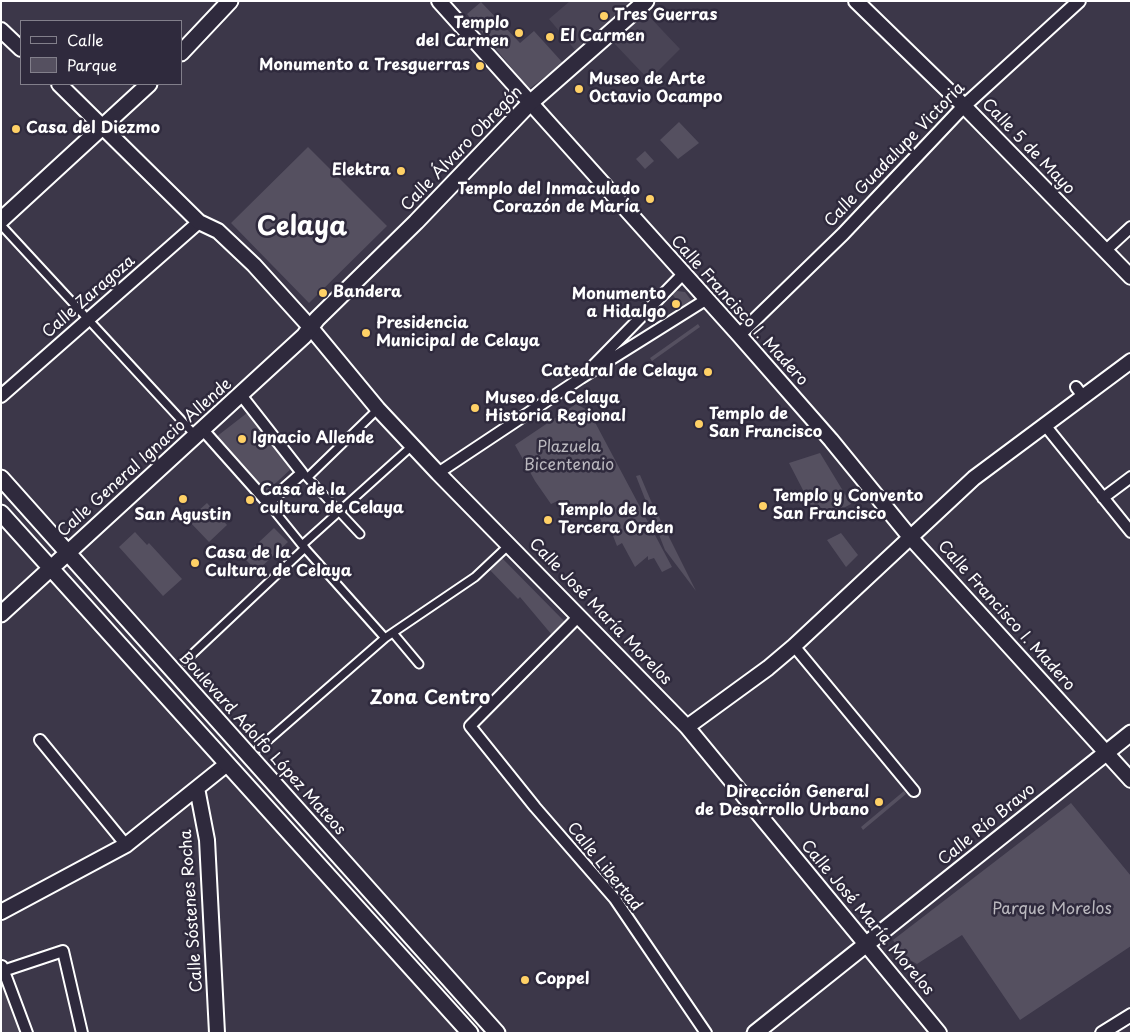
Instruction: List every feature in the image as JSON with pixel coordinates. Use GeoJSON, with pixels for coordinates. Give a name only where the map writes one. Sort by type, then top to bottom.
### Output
{"type":"FeatureCollection","features":[{"type":"Feature","properties":{"kind":"main road"},"geometry":{"type":"LineString","coordinates":[[182,52],[230,1]]}},
{"type":"Feature","properties":{"kind":"main road","name":"Calle Francisco I. Madero"},"geometry":{"type":"LineString","coordinates":[[439,1],[739,335],[836,446],[910,537],[1131,780]]}},
{"type":"Feature","properties":{"kind":"main road","name":"Calle Álvaro Obregón"},"geometry":{"type":"LineString","coordinates":[[311,328],[317,319],[416,222],[530,103],[646,1]]}},
{"type":"Feature","properties":{"kind":"main road","name":"Calle 5 de Mayo"},"geometry":{"type":"LineString","coordinates":[[856,1],[964,106],[1104,252],[1131,277]]}},
{"type":"Feature","properties":{"kind":"main road"},"geometry":{"type":"LineString","coordinates":[[1,30],[20,48]]}},
{"type":"Feature","properties":{"kind":"main road","name":"Calle José María Morelos"},"geometry":{"type":"LineString","coordinates":[[59,85],[105,127],[199,222],[218,231],[254,265],[311,328],[378,409],[438,473],[687,727],[939,1033]]}},
{"type":"Feature","properties":{"kind":"main road"},"geometry":{"type":"LineString","coordinates":[[1,220],[105,127],[148,85]]}},
{"type":"Feature","properties":{"kind":"main road","name":"Calle General Ignacio Allende"},"geometry":{"type":"LineString","coordinates":[[1,614],[68,550],[199,433],[311,328]]}},
{"type":"Feature","properties":{"kind":"main road"},"geometry":{"type":"LineString","coordinates":[[687,727],[768,668],[794,646],[974,478],[1044,424],[1079,391],[1131,360]]}},
{"type":"Feature","properties":{"kind":"main road","name":"Boulevard Adolfo López Mateos"},"geometry":{"type":"LineString","coordinates":[[1,478],[68,550],[497,1033]]}},
{"type":"Feature","properties":{"kind":"main road"},"geometry":{"type":"LineString","coordinates":[[1,513],[470,1033]]}},
{"type":"Feature","properties":{"kind":"main road","name":"Calle Río Bravo"},"geometry":{"type":"LineString","coordinates":[[755,1033],[1131,733]]}},
{"type":"Feature","properties":{"kind":"main road"},"geometry":{"type":"LineString","coordinates":[[1,912],[126,845],[227,764]]}},
{"type":"Feature","properties":{"kind":"main road","name":"Calle Sóstenes Rocha"},"geometry":{"type":"LineString","coordinates":[[196,788],[207,840],[217,1033]]}},
{"type":"Feature","properties":{"kind":"street","name":"Calle Guadalupe Victoria"},"geometry":{"type":"LineString","coordinates":[[739,335],[843,234],[964,106],[1079,1]]}},
{"type":"Feature","properties":{"kind":"street","name":"Calle Zaragoza"},"geometry":{"type":"LineString","coordinates":[[1,396],[199,222]]}},
{"type":"Feature","properties":{"kind":"street"},"geometry":{"type":"LineString","coordinates":[[1,225],[89,319],[268,503],[304,547],[385,638]]}},
{"type":"Feature","properties":{"kind":"street"},"geometry":{"type":"LineString","coordinates":[[1104,252],[1131,227]]}},
{"type":"Feature","properties":{"kind":"street"},"geometry":{"type":"LineString","coordinates":[[581,378],[683,274]]}},
{"type":"Feature","properties":{"kind":"street"},"geometry":{"type":"LineString","coordinates":[[438,473],[581,378],[707,299]]}},
{"type":"Feature","properties":{"kind":"street"},"geometry":{"type":"LineString","coordinates":[[240,395],[305,475],[360,534]]}},
{"type":"Feature","properties":{"kind":"street"},"geometry":{"type":"LineString","coordinates":[[268,503],[305,475],[378,409]]}},
{"type":"Feature","properties":{"kind":"street"},"geometry":{"type":"LineString","coordinates":[[1044,424],[1131,532]]}},
{"type":"Feature","properties":{"kind":"street"},"geometry":{"type":"LineString","coordinates":[[185,661],[339,513],[413,445]]}},
{"type":"Feature","properties":{"kind":"street"},"geometry":{"type":"LineString","coordinates":[[1103,498],[1131,477]]}},
{"type":"Feature","properties":{"kind":"street"},"geometry":{"type":"LineString","coordinates":[[259,748],[385,638],[475,577],[509,544]]}},
{"type":"Feature","properties":{"kind":"street","name":"Calle Libertad"},"geometry":{"type":"LineString","coordinates":[[578,617],[470,726],[535,807],[614,899],[706,1033]]}},
{"type":"Feature","properties":{"kind":"street"},"geometry":{"type":"LineString","coordinates":[[393,633],[419,664]]}},
{"type":"Feature","properties":{"kind":"street"},"geometry":{"type":"LineString","coordinates":[[794,646],[914,791]]}},
{"type":"Feature","properties":{"kind":"street"},"geometry":{"type":"LineString","coordinates":[[40,740],[126,845]]}},
{"type":"Feature","properties":{"kind":"street"},"geometry":{"type":"LineString","coordinates":[[27,1033],[2,968],[63,951],[82,1033]]}},
{"type":"Feature","properties":{"kind":"street"},"geometry":{"type":"LineString","coordinates":[[1102,1033],[1131,1014]]}},
{"type":"Feature","properties":{"kind":"shaded area"},"geometry":{"type":"Polygon","coordinates":[[[570,1],[630,1],[576,51],[549,19],[570,1]]]}},
{"type":"Feature","properties":{"kind":"shaded area"},"geometry":{"type":"Polygon","coordinates":[[[644,11],[680,49],[649,80],[611,40],[644,11]]]}},
{"type":"Feature","properties":{"kind":"shaded area"},"geometry":{"type":"Polygon","coordinates":[[[1,981],[24,1033],[1,1033],[1,981]]]}},
{"type":"Feature","properties":{"kind":"green space"},"geometry":{"type":"Polygon","coordinates":[[[481,2],[520,43],[534,31],[563,63],[529,89],[467,14],[481,2]]]}},
{"type":"Feature","properties":{"kind":"green space"},"geometry":{"type":"Polygon","coordinates":[[[679,122],[699,143],[678,159],[660,140],[679,122]]]}},
{"type":"Feature","properties":{"kind":"green space"},"geometry":{"type":"Polygon","coordinates":[[[308,147],[387,226],[309,303],[231,223],[308,147]]]}},
{"type":"Feature","properties":{"kind":"green space"},"geometry":{"type":"Polygon","coordinates":[[[645,151],[654,161],[645,169],[636,159],[645,151]]]}},
{"type":"Feature","properties":{"kind":"green space"},"geometry":{"type":"Polygon","coordinates":[[[677,291],[685,292],[691,300],[685,311],[672,294],[677,291]]]}},
{"type":"Feature","properties":{"kind":"green space"},"geometry":{"type":"Polygon","coordinates":[[[698,324],[700,327],[652,361],[650,358],[698,324]]]}},
{"type":"Feature","properties":{"kind":"green space","name":"Plazuela Bicentenaio"},"geometry":{"type":"Polygon","coordinates":[[[576,404],[589,411],[672,567],[662,572],[654,558],[648,560],[648,556],[635,567],[622,543],[617,546],[610,528],[605,528],[594,507],[571,514],[560,500],[551,504],[535,481],[515,445],[576,404]]]}},
{"type":"Feature","properties":{"kind":"green space"},"geometry":{"type":"Polygon","coordinates":[[[247,413],[292,468],[265,493],[216,437],[247,413]]]}},
{"type":"Feature","properties":{"kind":"green space"},"geometry":{"type":"Polygon","coordinates":[[[820,453],[851,504],[819,521],[789,463],[820,453]]]}},
{"type":"Feature","properties":{"kind":"green space"},"geometry":{"type":"Polygon","coordinates":[[[640,475],[696,591],[665,550],[636,476],[640,475]]]}},
{"type":"Feature","properties":{"kind":"green space"},"geometry":{"type":"Polygon","coordinates":[[[207,503],[227,525],[209,542],[188,520],[207,503]]]}},
{"type":"Feature","properties":{"kind":"green space"},"geometry":{"type":"Polygon","coordinates":[[[274,528],[288,542],[257,571],[243,557],[274,528]]]}},
{"type":"Feature","properties":{"kind":"green space"},"geometry":{"type":"Polygon","coordinates":[[[135,532],[147,545],[149,543],[182,579],[163,596],[119,547],[135,532]]]}},
{"type":"Feature","properties":{"kind":"green space"},"geometry":{"type":"Polygon","coordinates":[[[841,533],[858,555],[846,567],[827,540],[841,533]]]}},
{"type":"Feature","properties":{"kind":"green space"},"geometry":{"type":"Polygon","coordinates":[[[500,556],[565,622],[552,635],[520,597],[518,599],[488,568],[500,556]]]}},
{"type":"Feature","properties":{"kind":"green space"},"geometry":{"type":"Polygon","coordinates":[[[904,791],[906,794],[863,830],[861,827],[904,791]]]}},
{"type":"Feature","properties":{"kind":"green space","name":"Parque Morelos"},"geometry":{"type":"Polygon","coordinates":[[[1071,803],[1131,876],[1131,946],[1020,1020],[962,935],[917,964],[903,956],[893,940],[1071,803]]]}},
{"type":"Feature","properties":{"kind":"place","name":"Tres Guerras"},"geometry":{"type":"Point","coordinates":[604,16]}},
{"type":"Feature","properties":{"kind":"place","name":"Templo del Carmen"},"geometry":{"type":"Point","coordinates":[519,33]}},
{"type":"Feature","properties":{"kind":"place","name":"El Carmen"},"geometry":{"type":"Point","coordinates":[550,37]}},
{"type":"Feature","properties":{"kind":"place","name":"Monumento a Tresguerras"},"geometry":{"type":"Point","coordinates":[480,66]}},
{"type":"Feature","properties":{"kind":"place","name":"Museo de Arte Octavio Ocampo"},"geometry":{"type":"Point","coordinates":[579,89]}},
{"type":"Feature","properties":{"kind":"place","name":"Casa del Diezmo"},"geometry":{"type":"Point","coordinates":[16,129]}},
{"type":"Feature","properties":{"kind":"place","name":"Elektra"},"geometry":{"type":"Point","coordinates":[401,171]}},
{"type":"Feature","properties":{"kind":"place","name":"Templo del Inmaculado Corazón de María"},"geometry":{"type":"Point","coordinates":[650,199]}},
{"type":"Feature","properties":{"kind":"place","name":"Bandera"},"geometry":{"type":"Point","coordinates":[323,293]}},
{"type":"Feature","properties":{"kind":"place","name":"Monumento a Hidalgo"},"geometry":{"type":"Point","coordinates":[676,304]}},
{"type":"Feature","properties":{"kind":"place","name":"Presidencia Municipal de Celaya"},"geometry":{"type":"Point","coordinates":[366,333]}},
{"type":"Feature","properties":{"kind":"place","name":"Catedral de Celaya"},"geometry":{"type":"Point","coordinates":[708,372]}},
{"type":"Feature","properties":{"kind":"place","name":"Museo de Celaya Historia Regional"},"geometry":{"type":"Point","coordinates":[475,408]}},
{"type":"Feature","properties":{"kind":"place","name":"Templo de San Francisco"},"geometry":{"type":"Point","coordinates":[699,424]}},
{"type":"Feature","properties":{"kind":"place","name":"Ignacio Allende"},"geometry":{"type":"Point","coordinates":[242,439]}},
{"type":"Feature","properties":{"kind":"place","name":"San Agustin"},"geometry":{"type":"Point","coordinates":[183,499]}},
{"type":"Feature","properties":{"kind":"place","name":"Casa de la cultura de Celaya"},"geometry":{"type":"Point","coordinates":[250,500]}},
{"type":"Feature","properties":{"kind":"place","name":"Templo y Convento San Francisco"},"geometry":{"type":"Point","coordinates":[763,506]}},
{"type":"Feature","properties":{"kind":"place","name":"Templo de la Tercera Orden"},"geometry":{"type":"Point","coordinates":[548,520]}},
{"type":"Feature","properties":{"kind":"place","name":"Casa de la Cultura de Celaya"},"geometry":{"type":"Point","coordinates":[195,563]}},
{"type":"Feature","properties":{"kind":"place","name":"Dirección General de Desarrollo Urbano"},"geometry":{"type":"Point","coordinates":[879,802]}},
{"type":"Feature","properties":{"kind":"place","name":"Coppel"},"geometry":{"type":"Point","coordinates":[525,980]}},
{"type":"Feature","properties":{"kind":"district","name":"Celaya"},"geometry":{"type":"Point","coordinates":[302,228]}},
{"type":"Feature","properties":{"kind":"district","name":"Zona Centro"},"geometry":{"type":"Point","coordinates":[430,699]}}]}
